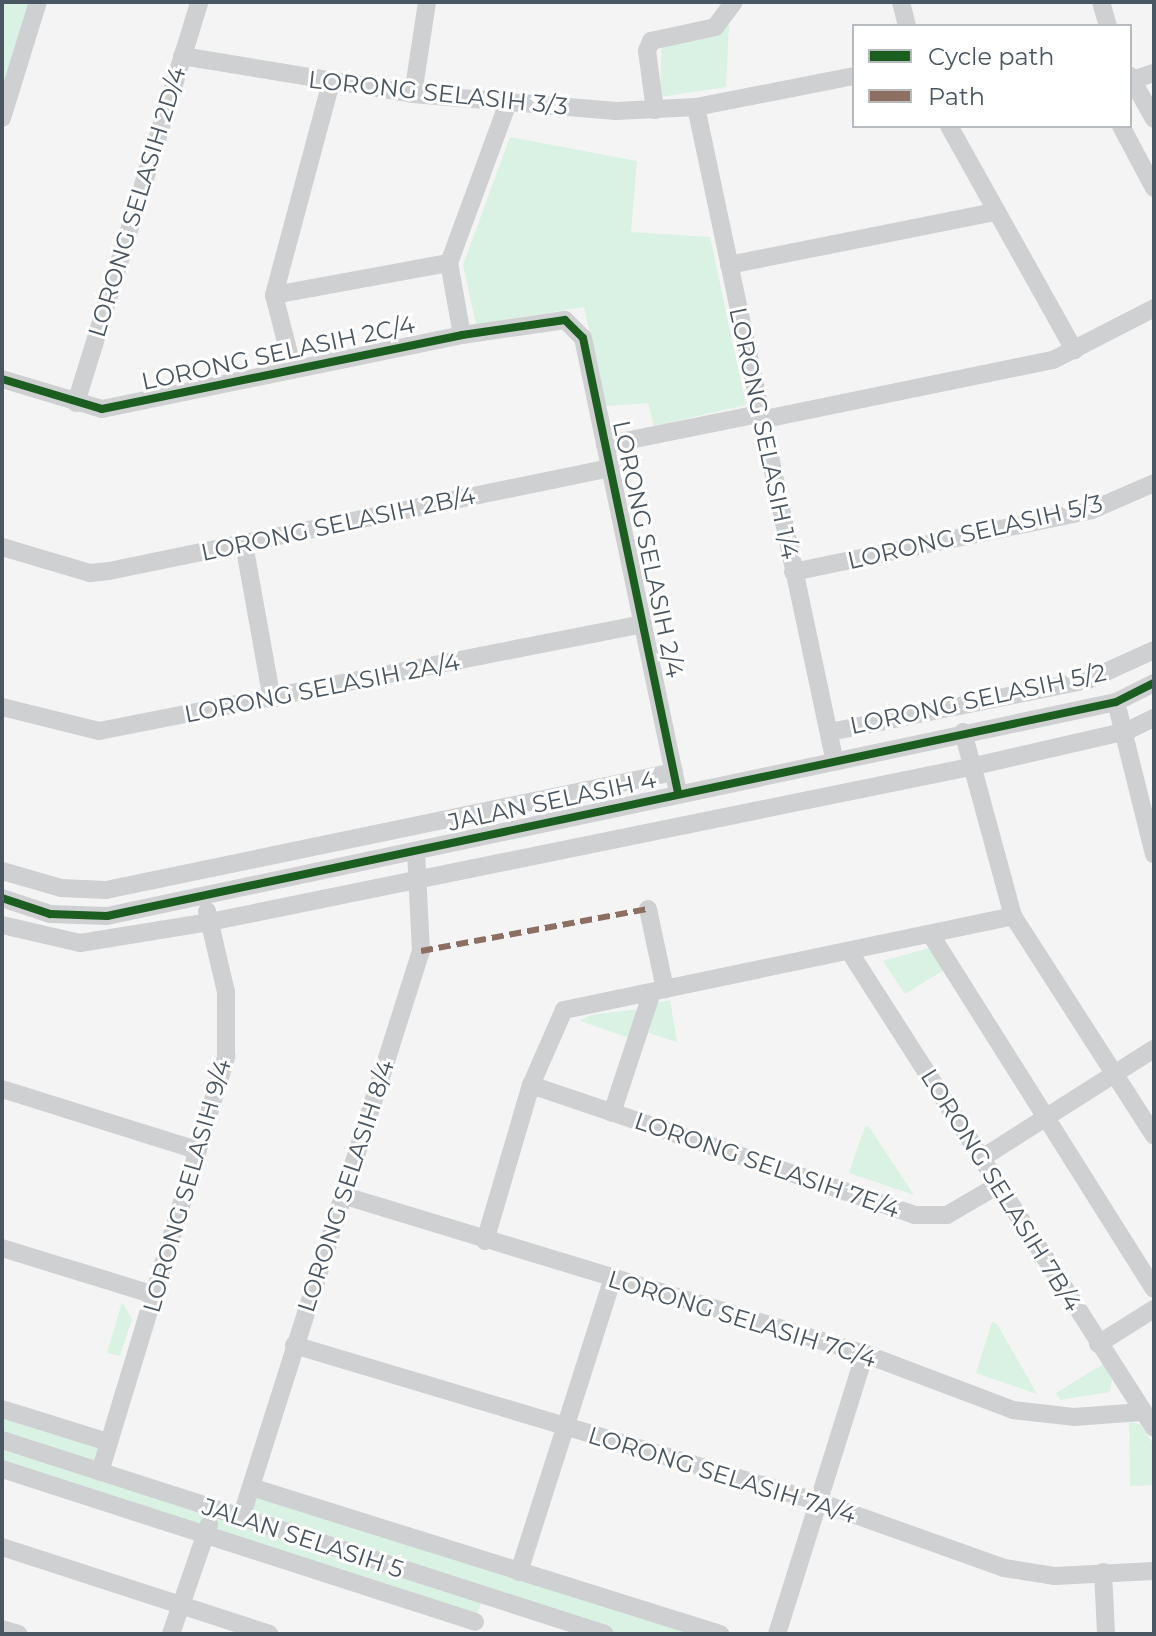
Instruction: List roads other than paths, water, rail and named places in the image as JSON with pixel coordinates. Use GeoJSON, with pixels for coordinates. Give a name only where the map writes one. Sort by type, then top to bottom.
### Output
{"type":"FeatureCollection","features":[{"type":"Feature","properties":{"kind":"street"},"geometry":{"type":"LineString","coordinates":[[2,118],[38,2]]}},
{"type":"Feature","properties":{"kind":"street","name":"LORONG SELASIH 2D/4"},"geometry":{"type":"LineString","coordinates":[[76,403],[199,2]]}},
{"type":"Feature","properties":{"kind":"street"},"geometry":{"type":"LineString","coordinates":[[413,94],[427,2]]}},
{"type":"Feature","properties":{"kind":"street"},"geometry":{"type":"LineString","coordinates":[[655,110],[647,51],[651,41],[715,27],[734,2]]}},
{"type":"Feature","properties":{"kind":"street"},"geometry":{"type":"LineString","coordinates":[[901,2],[906,24]]}},
{"type":"Feature","properties":{"kind":"street"},"geometry":{"type":"LineString","coordinates":[[1101,2],[1105,24]]}},
{"type":"Feature","properties":{"kind":"street","name":"LORONG SELASIH 3/3"},"geometry":{"type":"LineString","coordinates":[[182,56],[331,83],[507,105],[655,110],[696,107],[852,76]]}},
{"type":"Feature","properties":{"kind":"street"},"geometry":{"type":"LineString","coordinates":[[1132,78],[1154,73]]}},
{"type":"Feature","properties":{"kind":"street"},"geometry":{"type":"LineString","coordinates":[[1132,80],[1154,119]]}},
{"type":"Feature","properties":{"kind":"street"},"geometry":{"type":"LineString","coordinates":[[293,369],[274,295],[331,83]]}},
{"type":"Feature","properties":{"kind":"street"},"geometry":{"type":"LineString","coordinates":[[462,335],[449,263],[507,105]]}},
{"type":"Feature","properties":{"kind":"street","name":"LORONG SELASIH 1/4"},"geometry":{"type":"LineString","coordinates":[[696,107],[834,758]]}},
{"type":"Feature","properties":{"kind":"street"},"geometry":{"type":"LineString","coordinates":[[950,128],[994,212],[1074,350]]}},
{"type":"Feature","properties":{"kind":"street"},"geometry":{"type":"LineString","coordinates":[[1122,128],[1154,188]]}},
{"type":"Feature","properties":{"kind":"street"},"geometry":{"type":"LineString","coordinates":[[729,265],[994,212]]}},
{"type":"Feature","properties":{"kind":"street"},"geometry":{"type":"LineString","coordinates":[[274,295],[449,263]]}},
{"type":"Feature","properties":{"kind":"street"},"geometry":{"type":"LineString","coordinates":[[605,445],[1053,360],[1154,308]]}},
{"type":"Feature","properties":{"kind":"street","name":"LORONG SELASIH 2C/4"},"geometry":{"type":"LineString","coordinates":[[2,379],[102,409],[462,335],[565,320]]}},
{"type":"Feature","properties":{"kind":"street","name":"LORONG SELASIH 2/4"},"geometry":{"type":"LineString","coordinates":[[565,320],[583,338],[678,794]]}},
{"type":"Feature","properties":{"kind":"street","name":"LORONG SELASIH 2B/4"},"geometry":{"type":"LineString","coordinates":[[2,547],[66,568],[109,571],[610,468]]}},
{"type":"Feature","properties":{"kind":"street","name":"LORONG SELASIH 5/3"},"geometry":{"type":"LineString","coordinates":[[793,572],[1092,510],[1154,483]]}},
{"type":"Feature","properties":{"kind":"street"},"geometry":{"type":"LineString","coordinates":[[244,544],[272,700]]}},
{"type":"Feature","properties":{"kind":"street","name":"LORONG SELASIH 2A/4"},"geometry":{"type":"LineString","coordinates":[[2,707],[99,731],[272,700],[643,624]]}},
{"type":"Feature","properties":{"kind":"street","name":"LORONG SELASIH 5/2"},"geometry":{"type":"LineString","coordinates":[[830,732],[1088,680],[1127,665],[1154,650]]}},
{"type":"Feature","properties":{"kind":"street","name":"JALAN SELASIH 4"},"geometry":{"type":"LineString","coordinates":[[2,898],[83,918],[202,897],[700,790],[834,758],[1116,702],[1154,683]]}},
{"type":"Feature","properties":{"kind":"street"},"geometry":{"type":"LineString","coordinates":[[1116,702],[1127,731],[1154,854]]}},
{"type":"Feature","properties":{"kind":"street"},"geometry":{"type":"LineString","coordinates":[[2,925],[80,943],[210,922],[421,882],[975,766],[1127,731],[1154,718]]}},
{"type":"Feature","properties":{"kind":"street"},"geometry":{"type":"LineString","coordinates":[[963,732],[975,766],[1013,916],[1154,1136]]}},
{"type":"Feature","properties":{"kind":"street"},"geometry":{"type":"LineString","coordinates":[[2,871],[61,888],[106,890],[674,772]]}},
{"type":"Feature","properties":{"kind":"street"},"geometry":{"type":"LineString","coordinates":[[700,790],[706,820]]}},
{"type":"Feature","properties":{"kind":"street","name":"LORONG SELASIH 8/4"},"geometry":{"type":"LineString","coordinates":[[241,1518],[421,951],[421,882],[416,851]]}},
{"type":"Feature","properties":{"kind":"street","name":"LORONG SELASIH 9/4"},"geometry":{"type":"LineString","coordinates":[[100,1472],[155,1295],[229,1032],[210,922],[202,897]]}},
{"type":"Feature","properties":{"kind":"street"},"geometry":{"type":"LineString","coordinates":[[612,1113],[659,990],[648,909]]}},
{"type":"Feature","properties":{"kind":"street"},"geometry":{"type":"LineString","coordinates":[[485,1241],[531,1085],[564,1010],[1013,916]]}},
{"type":"Feature","properties":{"kind":"street"},"geometry":{"type":"LineString","coordinates":[[931,935],[1154,1289]]}},
{"type":"Feature","properties":{"kind":"street","name":"LORONG SELASIH 7B/4"},"geometry":{"type":"LineString","coordinates":[[849,951],[1154,1428]]}},
{"type":"Feature","properties":{"kind":"street"},"geometry":{"type":"LineString","coordinates":[[982,1158],[1154,1049]]}},
{"type":"Feature","properties":{"kind":"street","name":"LORONG SELASIH 7E/4"},"geometry":{"type":"LineString","coordinates":[[531,1085],[914,1215],[947,1215],[1000,1184]]}},
{"type":"Feature","properties":{"kind":"street"},"geometry":{"type":"LineString","coordinates":[[2,1089],[194,1149]]}},
{"type":"Feature","properties":{"kind":"street","name":"LORONG SELASIH 7C/4"},"geometry":{"type":"LineString","coordinates":[[345,1196],[612,1281],[865,1354],[1013,1410],[1074,1417],[1142,1412]]}},
{"type":"Feature","properties":{"kind":"street"},"geometry":{"type":"LineString","coordinates":[[2,1248],[155,1295]]}},
{"type":"Feature","properties":{"kind":"street"},"geometry":{"type":"LineString","coordinates":[[519,1572],[612,1281]]}},
{"type":"Feature","properties":{"kind":"street"},"geometry":{"type":"LineString","coordinates":[[1098,1344],[1154,1309]]}},
{"type":"Feature","properties":{"kind":"street","name":"LORONG SELASIH 7A/4"},"geometry":{"type":"LineString","coordinates":[[294,1345],[819,1502],[1026,1574],[1154,1571]]}},
{"type":"Feature","properties":{"kind":"street"},"geometry":{"type":"LineString","coordinates":[[777,1634],[865,1354]]}},
{"type":"Feature","properties":{"kind":"street"},"geometry":{"type":"LineString","coordinates":[[2,1409],[108,1442]]}},
{"type":"Feature","properties":{"kind":"street","name":"JALAN SELASIH 5"},"geometry":{"type":"LineString","coordinates":[[2,1440],[483,1595],[553,1626],[605,1634]]}},
{"type":"Feature","properties":{"kind":"street","name":"JALAN SELASIH 5"},"geometry":{"type":"LineString","coordinates":[[2,1469],[206,1533],[474,1628]]}},
{"type":"Feature","properties":{"kind":"street"},"geometry":{"type":"LineString","coordinates":[[251,1487],[721,1634]]}},
{"type":"Feature","properties":{"kind":"street"},"geometry":{"type":"LineString","coordinates":[[171,1634],[213,1509]]}},
{"type":"Feature","properties":{"kind":"street"},"geometry":{"type":"LineString","coordinates":[[2,1547],[269,1634]]}},
{"type":"Feature","properties":{"kind":"street"},"geometry":{"type":"LineString","coordinates":[[1103,1572],[1106,1634]]}},
{"type":"Feature","properties":{"kind":"street"},"geometry":{"type":"LineString","coordinates":[[474,1628],[483,1595]]}},
{"type":"Feature","properties":{"kind":"street"},"geometry":{"type":"LineString","coordinates":[[2,1629],[18,1634]]}}]}
